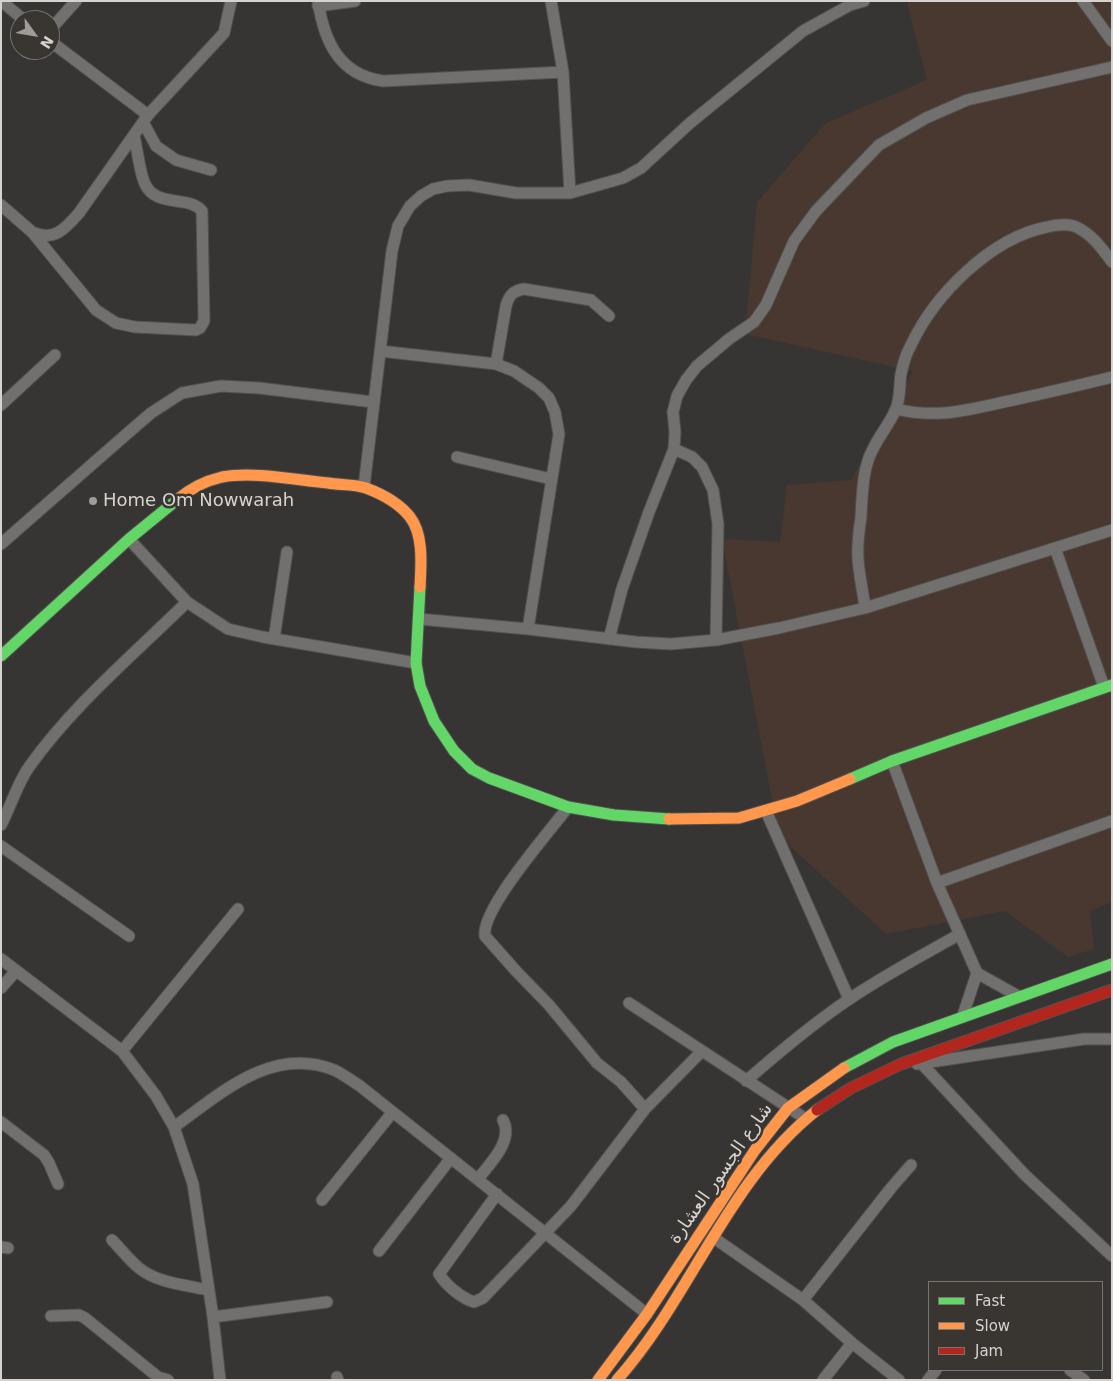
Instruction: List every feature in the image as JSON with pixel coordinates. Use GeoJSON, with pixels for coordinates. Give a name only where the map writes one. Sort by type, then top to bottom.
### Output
{"type":"FeatureCollection","features":[{"type":"Feature","properties":{"kind":"street"},"geometry":{"type":"LineString","coordinates":[[60,19],[76,1]]}},
{"type":"Feature","properties":{"kind":"street"},"geometry":{"type":"LineString","coordinates":[[32,232],[41,236],[48,236],[58,233],[67,227],[79,213],[145,119],[224,33],[231,1]]}},
{"type":"Feature","properties":{"kind":"street"},"geometry":{"type":"LineString","coordinates":[[355,1],[318,4],[329,44],[335,53],[356,72],[370,79],[383,81],[563,72]]}},
{"type":"Feature","properties":{"kind":"street"},"geometry":{"type":"LineString","coordinates":[[551,1],[563,72],[570,193]]}},
{"type":"Feature","properties":{"kind":"street"},"geometry":{"type":"LineString","coordinates":[[364,487],[392,251],[398,226],[410,206],[421,196],[433,189],[447,186],[470,186],[516,193],[570,193],[623,178],[641,168],[690,123],[803,31],[850,5],[864,1]]}},
{"type":"Feature","properties":{"kind":"street"},"geometry":{"type":"LineString","coordinates":[[1083,1],[1112,41]]}},
{"type":"Feature","properties":{"kind":"street"},"geometry":{"type":"LineString","coordinates":[[1,2],[11,10]]}},
{"type":"Feature","properties":{"kind":"street"},"geometry":{"type":"LineString","coordinates":[[60,49],[145,119],[156,146],[162,151],[176,160],[211,170]]}},
{"type":"Feature","properties":{"kind":"street"},"geometry":{"type":"LineString","coordinates":[[609,639],[622,589],[649,512],[674,450],[673,412],[677,396],[697,366],[729,338],[754,322],[766,306],[794,241],[816,211],[879,146],[926,118],[967,100],[1112,67]]}},
{"type":"Feature","properties":{"kind":"street"},"geometry":{"type":"LineString","coordinates":[[1,205],[32,232],[96,310],[116,323],[135,327],[196,330],[200,328],[204,321],[202,212],[198,206],[190,203],[168,201],[156,195],[145,186],[134,135]]}},
{"type":"Feature","properties":{"kind":"street"},"geometry":{"type":"LineString","coordinates":[[865,608],[858,557],[867,464],[872,450],[896,410],[900,397],[901,375],[905,358],[937,304],[980,261],[1012,239],[1031,230],[1053,226],[1072,226],[1088,234],[1102,248],[1112,262]]}},
{"type":"Feature","properties":{"kind":"street"},"geometry":{"type":"LineString","coordinates":[[496,364],[508,297],[514,291],[524,289],[591,300],[609,316]]}},
{"type":"Feature","properties":{"kind":"street"},"geometry":{"type":"LineString","coordinates":[[380,351],[496,364],[514,371],[539,388],[549,398],[556,412],[559,434],[528,629]]}},
{"type":"Feature","properties":{"kind":"street"},"geometry":{"type":"LineString","coordinates":[[1,405],[55,355]]}},
{"type":"Feature","properties":{"kind":"street"},"geometry":{"type":"LineString","coordinates":[[896,410],[935,415],[1112,378]]}},
{"type":"Feature","properties":{"kind":"street"},"geometry":{"type":"LineString","coordinates":[[1,544],[151,413],[182,392],[221,386],[259,388],[373,402]]}},
{"type":"Feature","properties":{"kind":"street"},"geometry":{"type":"LineString","coordinates":[[674,450],[692,457],[702,467],[713,490],[718,524],[716,640]]}},
{"type":"Feature","properties":{"kind":"street"},"geometry":{"type":"LineString","coordinates":[[457,458],[551,479]]}},
{"type":"Feature","properties":{"kind":"street"},"geometry":{"type":"LineString","coordinates":[[1,656],[129,539],[190,489],[205,482],[223,477],[249,474],[364,487],[384,496],[400,507],[411,518],[416,528],[422,553],[420,619],[416,663],[420,686],[434,721],[448,744],[463,762],[489,778],[568,807],[614,815],[689,820],[739,818],[797,801],[892,761],[1108,686],[1055,548]]}},
{"type":"Feature","properties":{"kind":"street"},"geometry":{"type":"LineString","coordinates":[[420,619],[671,644],[716,640],[865,608],[1112,530]]}},
{"type":"Feature","properties":{"kind":"street"},"geometry":{"type":"LineString","coordinates":[[129,539],[187,602],[228,629],[274,639],[416,663]]}},
{"type":"Feature","properties":{"kind":"street"},"geometry":{"type":"LineString","coordinates":[[274,639],[287,552]]}},
{"type":"Feature","properties":{"kind":"street"},"geometry":{"type":"LineString","coordinates":[[1,825],[28,768],[75,711],[187,602]]}},
{"type":"Feature","properties":{"kind":"street"},"geometry":{"type":"LineString","coordinates":[[892,761],[937,883],[978,973],[1018,996]]}},
{"type":"Feature","properties":{"kind":"street"},"geometry":{"type":"LineString","coordinates":[[568,807],[505,889],[487,920],[484,929],[485,936],[549,1005],[597,1063],[621,1082],[645,1109]]}},
{"type":"Feature","properties":{"kind":"street"},"geometry":{"type":"LineString","coordinates":[[766,811],[849,999]]}},
{"type":"Feature","properties":{"kind":"street"},"geometry":{"type":"LineString","coordinates":[[937,883],[1112,821]]}},
{"type":"Feature","properties":{"kind":"street"},"geometry":{"type":"LineString","coordinates":[[1,846],[129,936]]}},
{"type":"Feature","properties":{"kind":"street"},"geometry":{"type":"LineString","coordinates":[[122,1051],[238,909]]}},
{"type":"Feature","properties":{"kind":"street"},"geometry":{"type":"LineString","coordinates":[[746,1080],[803,1032],[849,999],[960,934]]}},
{"type":"Feature","properties":{"kind":"street"},"geometry":{"type":"LineString","coordinates":[[1,959],[122,1051],[156,1096],[174,1127],[192,1184],[213,1317],[220,1380]]}},
{"type":"Feature","properties":{"kind":"street","name":"شارع الجسور العشارة"},"geometry":{"type":"LineString","coordinates":[[598,1380],[647,1314],[755,1150],[788,1108],[832,1075],[862,1057],[893,1042],[963,1015],[1112,964]]}},
{"type":"Feature","properties":{"kind":"street"},"geometry":{"type":"LineString","coordinates":[[1,988],[16,971]]}},
{"type":"Feature","properties":{"kind":"street"},"geometry":{"type":"LineString","coordinates":[[963,1015],[978,973]]}},
{"type":"Feature","properties":{"kind":"street","name":"شارع الجسور العشارة"},"geometry":{"type":"LineString","coordinates":[[617,1380],[664,1316],[748,1187],[773,1154],[806,1119],[849,1091],[901,1064],[1112,990]]}},
{"type":"Feature","properties":{"kind":"street"},"geometry":{"type":"LineString","coordinates":[[629,1003],[806,1119]]}},
{"type":"Feature","properties":{"kind":"street"},"geometry":{"type":"LineString","coordinates":[[901,1064],[922,1064],[1084,1039],[1112,1039]]}},
{"type":"Feature","properties":{"kind":"street"},"geometry":{"type":"LineString","coordinates":[[497,1194],[439,1272],[439,1276],[455,1291],[470,1300],[477,1301],[483,1298],[576,1200],[645,1109],[702,1051]]}},
{"type":"Feature","properties":{"kind":"street"},"geometry":{"type":"LineString","coordinates":[[174,1127],[242,1078],[264,1069],[288,1064],[313,1064],[334,1070],[360,1086],[647,1314]]}},
{"type":"Feature","properties":{"kind":"street"},"geometry":{"type":"LineString","coordinates":[[922,1064],[1024,1174],[1112,1256]]}},
{"type":"Feature","properties":{"kind":"street"},"geometry":{"type":"LineString","coordinates":[[322,1200],[392,1113]]}},
{"type":"Feature","properties":{"kind":"street"},"geometry":{"type":"LineString","coordinates":[[478,1179],[506,1139],[507,1127],[503,1120]]}},
{"type":"Feature","properties":{"kind":"street"},"geometry":{"type":"LineString","coordinates":[[1,1122],[44,1155],[58,1184]]}},
{"type":"Feature","properties":{"kind":"street"},"geometry":{"type":"LineString","coordinates":[[379,1251],[451,1158]]}},
{"type":"Feature","properties":{"kind":"street"},"geometry":{"type":"LineString","coordinates":[[803,1300],[891,1188],[911,1166]]}},
{"type":"Feature","properties":{"kind":"street"},"geometry":{"type":"LineString","coordinates":[[714,1238],[803,1300],[852,1343],[899,1380]]}},
{"type":"Feature","properties":{"kind":"street"},"geometry":{"type":"LineString","coordinates":[[112,1240],[139,1268],[149,1275],[208,1290]]}},
{"type":"Feature","properties":{"kind":"street"},"geometry":{"type":"LineString","coordinates":[[213,1317],[327,1302]]}},
{"type":"Feature","properties":{"kind":"street"},"geometry":{"type":"LineString","coordinates":[[51,1316],[79,1315],[85,1318],[158,1376],[168,1380]]}},
{"type":"Feature","properties":{"kind":"street"},"geometry":{"type":"LineString","coordinates":[[823,1380],[852,1343]]}},
{"type":"Feature","properties":{"kind":"street"},"geometry":{"type":"LineString","coordinates":[[1071,1371],[1084,1380]]}},
{"type":"Feature","properties":{"kind":"shaded area"},"geometry":{"type":"Polygon","coordinates":[[[908,1],[1112,1],[1112,902],[1090,911],[1094,949],[1068,957],[1005,911],[886,934],[779,836],[722,539],[780,542],[787,485],[851,480],[913,371],[745,334],[757,202],[826,123],[927,80],[908,1]]]}},
{"type":"Feature","properties":{"kind":"traffic: fast"},"geometry":{"type":"LineString","coordinates":[[1,656],[129,539],[178,499]]}},
{"type":"Feature","properties":{"kind":"traffic: fast"},"geometry":{"type":"LineString","coordinates":[[420,587],[416,663],[420,686],[434,721],[454,751],[472,769],[489,778],[568,807],[614,815],[669,819]]}},
{"type":"Feature","properties":{"kind":"traffic: fast"},"geometry":{"type":"LineString","coordinates":[[850,779],[892,761],[1112,685]]}},
{"type":"Feature","properties":{"kind":"traffic: fast"},"geometry":{"type":"LineString","coordinates":[[844,1068],[893,1042],[1112,964]]}},
{"type":"Feature","properties":{"kind":"traffic: slow"},"geometry":{"type":"LineString","coordinates":[[178,499],[193,488],[204,483],[234,475],[275,477],[366,488],[395,503],[406,512],[414,524],[418,533],[421,551],[420,587]]}},
{"type":"Feature","properties":{"kind":"traffic: slow"},"geometry":{"type":"LineString","coordinates":[[669,819],[739,818],[797,801],[850,779]]}},
{"type":"Feature","properties":{"kind":"traffic: slow"},"geometry":{"type":"LineString","coordinates":[[598,1380],[647,1314],[755,1150],[788,1108],[844,1068]]}},
{"type":"Feature","properties":{"kind":"traffic: slow"},"geometry":{"type":"LineString","coordinates":[[617,1380],[667,1313],[711,1240],[758,1170],[786,1139],[817,1110]]}},
{"type":"Feature","properties":{"kind":"traffic: jam"},"geometry":{"type":"LineString","coordinates":[[817,1110],[851,1088],[901,1064],[1112,990]]}},
{"type":"Feature","properties":{"kind":"place","name":"Home Om Nowwarah"},"geometry":{"type":"Point","coordinates":[93,501]}}]}
